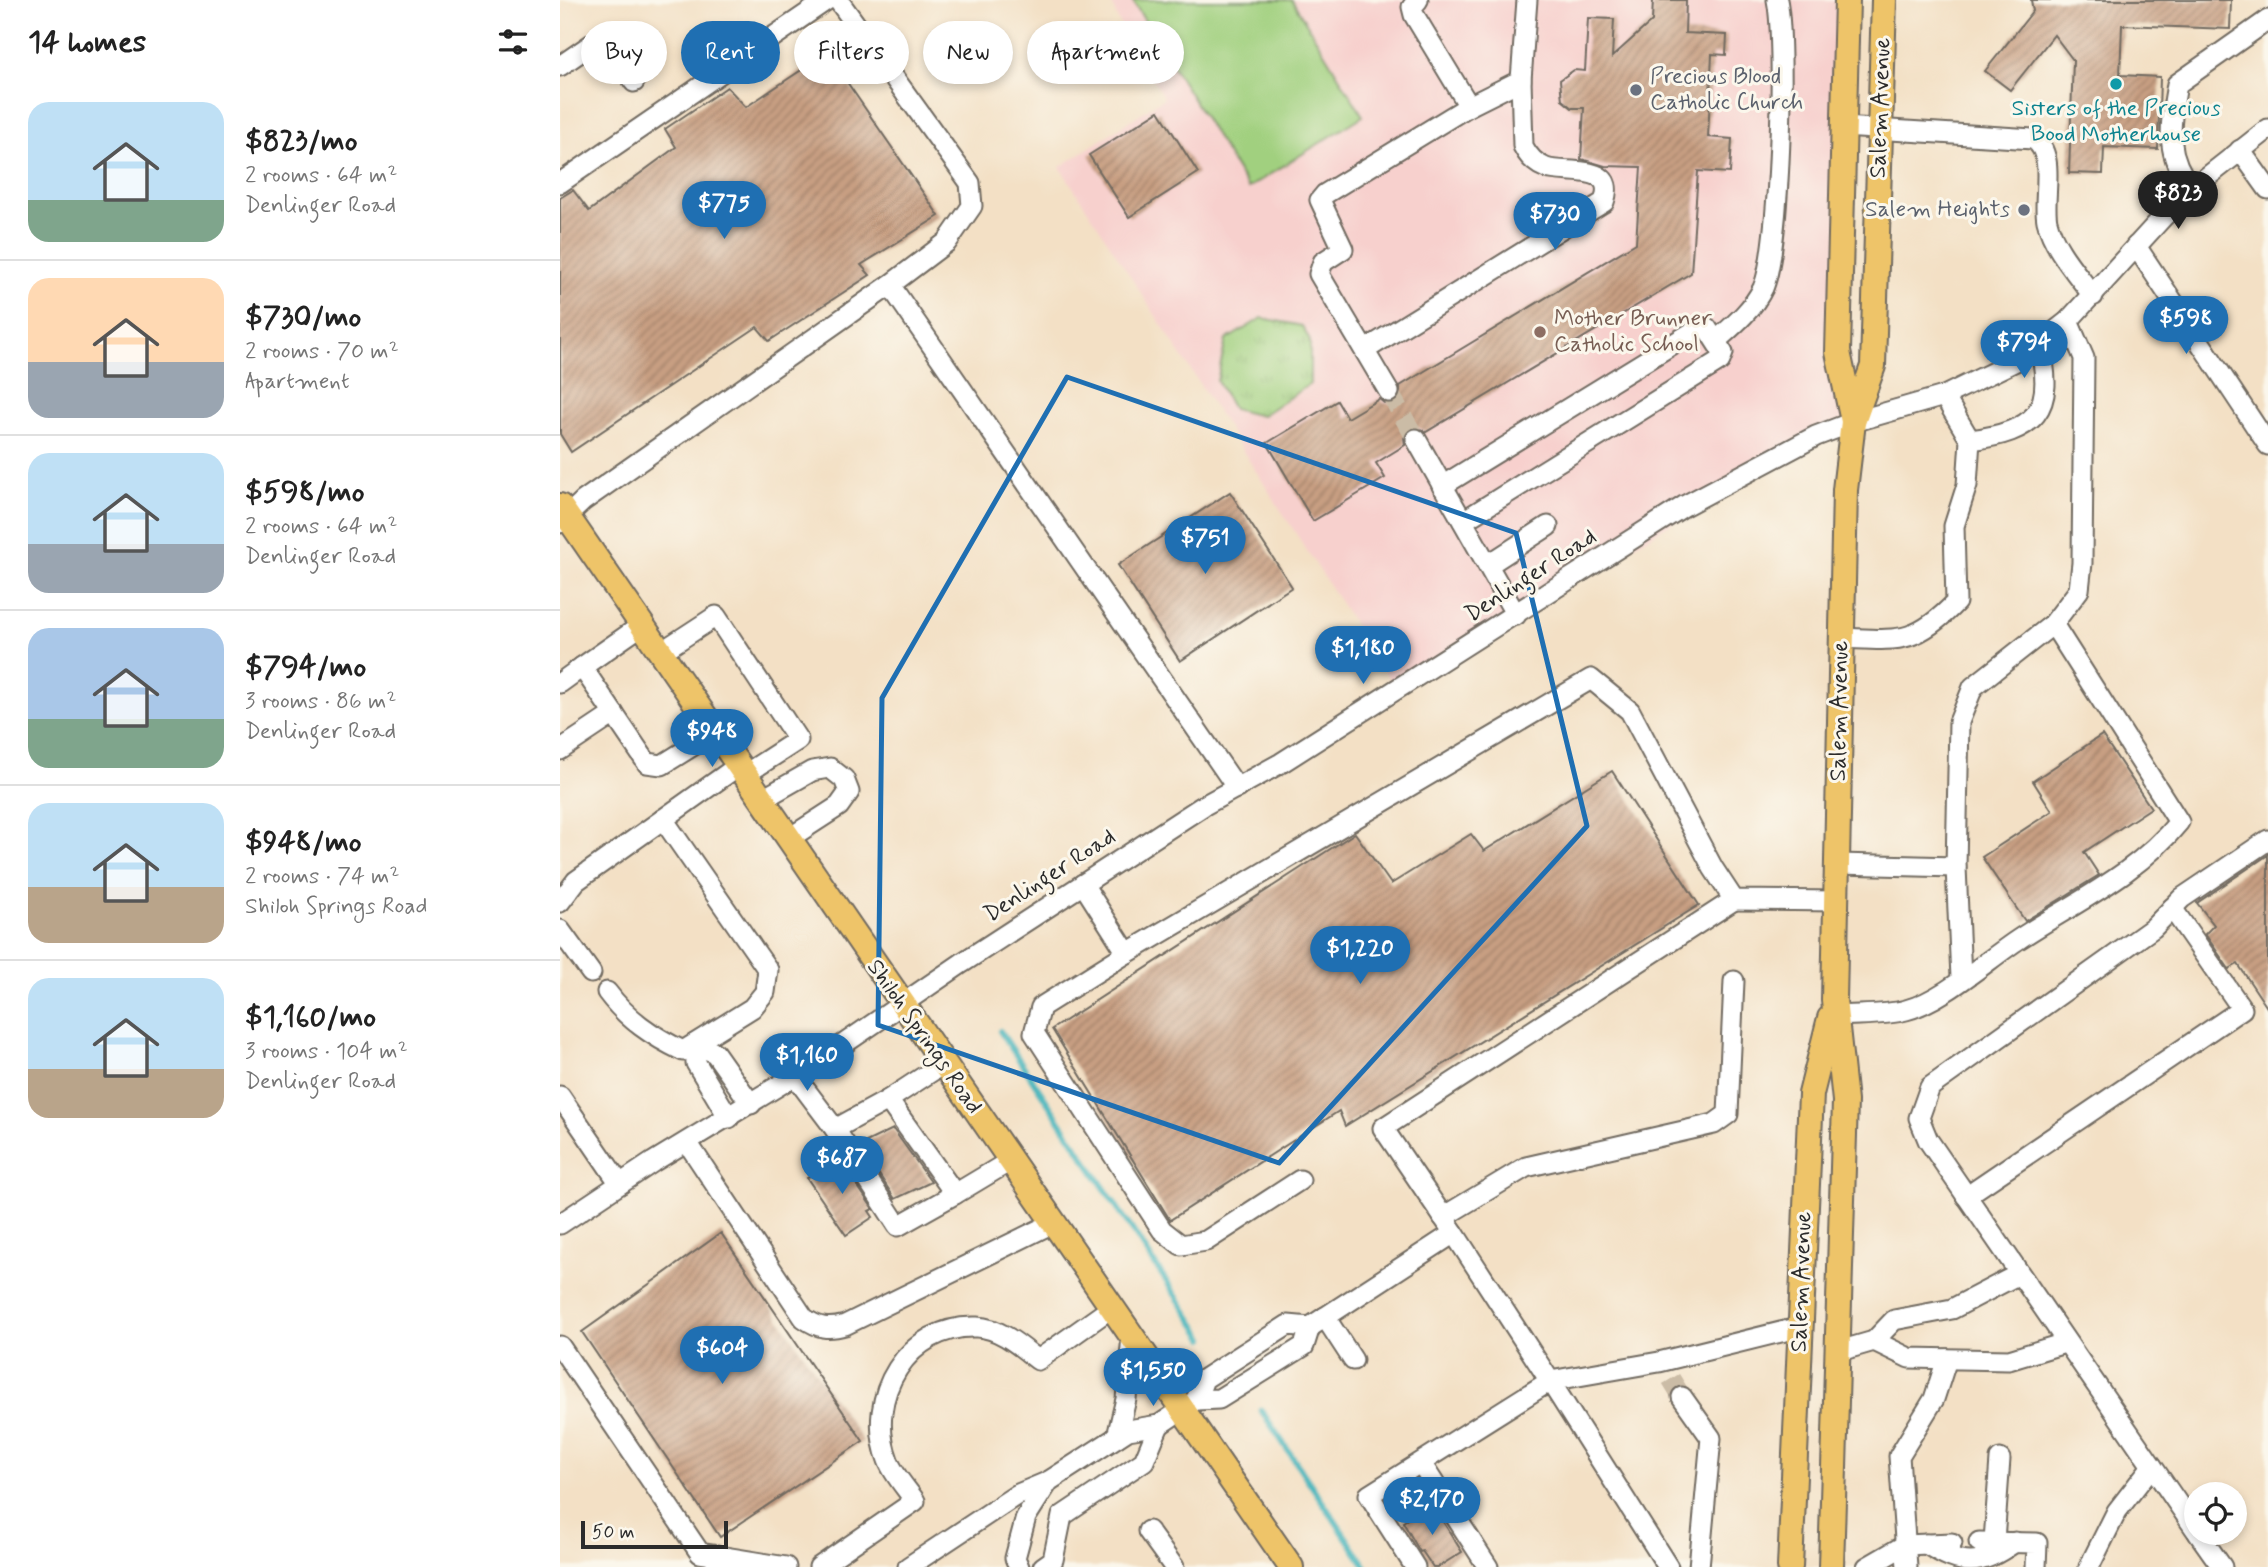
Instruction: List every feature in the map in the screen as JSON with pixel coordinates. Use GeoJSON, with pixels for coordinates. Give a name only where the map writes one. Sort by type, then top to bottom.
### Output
{"type":"FeatureCollection","features":[{"type":"Feature","properties":{"kind":"main road","name":"Salem Avenue"},"geometry":{"type":"LineString","coordinates":[[1847,0],[1838,352],[1853,422]]}},
{"type":"Feature","properties":{"kind":"main road","name":"Salem Avenue"},"geometry":{"type":"LineString","coordinates":[[1831,1567],[1845,1101],[1835,1008],[1845,490],[1853,422],[1873,366],[1884,0]]}},
{"type":"Feature","properties":{"kind":"main road","name":"Shiloh Springs Road"},"geometry":{"type":"LineString","coordinates":[[563,515],[661,652],[1111,1308],[1189,1405],[1291,1567]]}},
{"type":"Feature","properties":{"kind":"main road","name":"Salem Avenue"},"geometry":{"type":"LineString","coordinates":[[1790,1567],[1811,1094],[1835,1008]]}},
{"type":"Feature","properties":{"kind":"main road"},"geometry":{"type":"LineString","coordinates":[[1810,1111],[1832,1184],[1829,1304],[1836,1352]]}},
{"type":"Feature","properties":{"kind":"street"},"geometry":{"type":"LineString","coordinates":[[560,183],[827,0]]}},
{"type":"Feature","properties":{"kind":"street"},"geometry":{"type":"LineString","coordinates":[[563,515],[947,242],[972,206],[970,183],[838,0]]}},
{"type":"Feature","properties":{"kind":"street"},"geometry":{"type":"LineString","coordinates":[[1418,0],[1412,7],[1414,15],[1469,106]]}},
{"type":"Feature","properties":{"kind":"street"},"geometry":{"type":"LineString","coordinates":[[1366,350],[1604,202],[1605,188],[1597,175],[1588,170],[1558,171],[1544,167],[1527,155],[1520,136],[1527,0]]}},
{"type":"Feature","properties":{"kind":"street"},"geometry":{"type":"LineString","coordinates":[[1717,340],[1747,312],[1763,288],[1773,244],[1780,50],[1777,0]]}},
{"type":"Feature","properties":{"kind":"street"},"geometry":{"type":"LineString","coordinates":[[2192,189],[2174,161],[2170,127],[2177,84],[2268,20]]}},
{"type":"Feature","properties":{"kind":"street"},"geometry":{"type":"LineString","coordinates":[[560,66],[581,52]]}},
{"type":"Feature","properties":{"kind":"street"},"geometry":{"type":"LineString","coordinates":[[1389,392],[1319,274],[1324,262],[1343,249],[1320,200],[1469,106],[1521,80]]}},
{"type":"Feature","properties":{"kind":"street"},"geometry":{"type":"LineString","coordinates":[[1843,127],[2033,139],[2041,144],[2045,155],[2047,222],[2093,296]]}},
{"type":"Feature","properties":{"kind":"street","name":"Denlinger Road"},"geometry":{"type":"LineString","coordinates":[[560,1224],[903,1006],[962,963],[1083,884],[1281,763],[1685,506],[1816,436],[1853,422],[1944,396],[2018,360],[2068,321],[2192,189],[2268,129]]}},
{"type":"Feature","properties":{"kind":"street"},"geometry":{"type":"LineString","coordinates":[[2239,150],[2268,189]]}},
{"type":"Feature","properties":{"kind":"street"},"geometry":{"type":"LineString","coordinates":[[2136,246],[2268,445]]}},
{"type":"Feature","properties":{"kind":"street"},"geometry":{"type":"LineString","coordinates":[[890,285],[1237,788]]}},
{"type":"Feature","properties":{"kind":"street"},"geometry":{"type":"LineString","coordinates":[[1961,978],[1956,867],[1959,722],[1973,687],[2053,624],[2079,590],[2082,563],[2084,358],[2068,321]]}},
{"type":"Feature","properties":{"kind":"street"},"geometry":{"type":"LineString","coordinates":[[1441,486],[1699,328],[1707,328],[1717,340],[1723,353],[1720,361],[1463,521]]}},
{"type":"Feature","properties":{"kind":"street"},"geometry":{"type":"LineString","coordinates":[[1970,440],[1996,437],[2020,429],[2042,409],[2047,374],[2039,344]]}},
{"type":"Feature","properties":{"kind":"street"},"geometry":{"type":"LineString","coordinates":[[1841,638],[1903,640],[1937,621],[1956,602],[1954,526],[1967,485],[1970,440],[1944,396]]}},
{"type":"Feature","properties":{"kind":"street"},"geometry":{"type":"LineString","coordinates":[[1416,439],[1516,615]]}},
{"type":"Feature","properties":{"kind":"street"},"geometry":{"type":"LineString","coordinates":[[1488,565],[1548,526]]}},
{"type":"Feature","properties":{"kind":"street"},"geometry":{"type":"LineString","coordinates":[[560,902],[576,881],[663,819],[798,740],[716,616],[661,652]]}},
{"type":"Feature","properties":{"kind":"street"},"geometry":{"type":"LineString","coordinates":[[1835,1008],[1906,1010],[2107,886],[2161,845],[2179,822],[2053,624]]}},
{"type":"Feature","properties":{"kind":"street"},"geometry":{"type":"LineString","coordinates":[[560,683],[642,625]]}},
{"type":"Feature","properties":{"kind":"street"},"geometry":{"type":"LineString","coordinates":[[582,667],[647,762],[662,765],[715,732]]}},
{"type":"Feature","properties":{"kind":"street"},"geometry":{"type":"LineString","coordinates":[[1300,1180],[1206,1241],[1181,1245],[1162,1230],[1034,1033],[1041,1007],[1127,953],[1591,680],[1630,711],[1713,868],[1734,900]]}},
{"type":"Feature","properties":{"kind":"street"},"geometry":{"type":"LineString","coordinates":[[560,750],[614,714]]}},
{"type":"Feature","properties":{"kind":"street"},"geometry":{"type":"LineString","coordinates":[[761,800],[812,771],[830,768],[844,779],[849,792],[839,806],[788,839]]}},
{"type":"Feature","properties":{"kind":"street"},"geometry":{"type":"LineString","coordinates":[[607,992],[622,1012],[656,1038],[683,1051],[752,1008],[765,992],[768,970],[663,819]]}},
{"type":"Feature","properties":{"kind":"street"},"geometry":{"type":"LineString","coordinates":[[2184,1513],[1928,1140],[1919,1118],[1930,1087],[2152,928],[2172,908],[2268,840]]}},
{"type":"Feature","properties":{"kind":"street"},"geometry":{"type":"LineString","coordinates":[[1838,864],[1956,867]]}},
{"type":"Feature","properties":{"kind":"street"},"geometry":{"type":"LineString","coordinates":[[1083,884],[1127,953]]}},
{"type":"Feature","properties":{"kind":"street"},"geometry":{"type":"LineString","coordinates":[[1668,1567],[1449,1225],[1383,1128],[1734,900],[1837,901]]}},
{"type":"Feature","properties":{"kind":"street"},"geometry":{"type":"LineString","coordinates":[[1966,1196],[2242,1009],[2172,908]]}},
{"type":"Feature","properties":{"kind":"street"},"geometry":{"type":"LineString","coordinates":[[560,930],[592,973]]}},
{"type":"Feature","properties":{"kind":"street"},"geometry":{"type":"LineString","coordinates":[[908,1567],[1018,1494],[1049,1480],[1128,1430],[1159,1425],[1189,1405],[1219,1399],[1304,1346],[1317,1322],[1525,1167],[1714,1124],[1728,1114],[1734,981]]}},
{"type":"Feature","properties":{"kind":"street"},"geometry":{"type":"LineString","coordinates":[[695,1044],[715,1053],[751,1104]]}},
{"type":"Feature","properties":{"kind":"street"},"geometry":{"type":"LineString","coordinates":[[695,1044],[696,1063],[729,1118]]}},
{"type":"Feature","properties":{"kind":"street"},"geometry":{"type":"LineString","coordinates":[[835,1129],[943,1064]]}},
{"type":"Feature","properties":{"kind":"street"},"geometry":{"type":"LineString","coordinates":[[795,1076],[835,1129],[898,1226],[1010,1161]]}},
{"type":"Feature","properties":{"kind":"street"},"geometry":{"type":"LineString","coordinates":[[560,1097],[620,1184]]}},
{"type":"Feature","properties":{"kind":"street"},"geometry":{"type":"LineString","coordinates":[[887,1100],[955,1194]]}},
{"type":"Feature","properties":{"kind":"street"},"geometry":{"type":"LineString","coordinates":[[687,1142],[804,1318],[816,1326],[830,1329],[845,1325],[1052,1223]]}},
{"type":"Feature","properties":{"kind":"street"},"geometry":{"type":"LineString","coordinates":[[1836,1352],[1874,1341],[1894,1320],[1952,1310],[2019,1274]]}},
{"type":"Feature","properties":{"kind":"street"},"geometry":{"type":"LineString","coordinates":[[820,1567],[915,1500],[888,1460],[882,1424],[885,1391],[897,1368],[918,1345],[945,1329],[979,1327],[1011,1339],[1038,1360],[1111,1308]]}},
{"type":"Feature","properties":{"kind":"street"},"geometry":{"type":"LineString","coordinates":[[1317,1322],[1353,1360]]}},
{"type":"Feature","properties":{"kind":"street"},"geometry":{"type":"LineString","coordinates":[[1415,1567],[1369,1495],[1550,1381],[1659,1362],[1801,1326]]}},
{"type":"Feature","properties":{"kind":"street"},"geometry":{"type":"LineString","coordinates":[[1116,1437],[1126,1399],[1132,1336]]}},
{"type":"Feature","properties":{"kind":"street"},"geometry":{"type":"LineString","coordinates":[[1874,1341],[1909,1358],[2009,1360],[2065,1343]]}},
{"type":"Feature","properties":{"kind":"street"},"geometry":{"type":"LineString","coordinates":[[560,1346],[700,1553],[786,1567]]}},
{"type":"Feature","properties":{"kind":"street"},"geometry":{"type":"LineString","coordinates":[[1907,1567],[1899,1456],[1934,1399],[1947,1359]]}},
{"type":"Feature","properties":{"kind":"street"},"geometry":{"type":"LineString","coordinates":[[1659,1362],[1671,1379]]}},
{"type":"Feature","properties":{"kind":"street"},"geometry":{"type":"LineString","coordinates":[[1682,1397],[1711,1438],[1699,1567]]}},
{"type":"Feature","properties":{"kind":"street"},"geometry":{"type":"LineString","coordinates":[[1043,1567],[1054,1560],[1062,1516],[1144,1461],[1159,1425]]}},
{"type":"Feature","properties":{"kind":"street"},"geometry":{"type":"LineString","coordinates":[[2000,1459],[1986,1542],[2036,1543],[2036,1567]]}},
{"type":"Feature","properties":{"kind":"street"},"geometry":{"type":"LineString","coordinates":[[1421,1463],[1488,1567]]}},
{"type":"Feature","properties":{"kind":"street"},"geometry":{"type":"LineString","coordinates":[[2089,1567],[2117,1511],[2152,1466]]}},
{"type":"Feature","properties":{"kind":"street"},"geometry":{"type":"LineString","coordinates":[[1019,1567],[1015,1558],[1026,1517],[1049,1480]]}},
{"type":"Feature","properties":{"kind":"street"},"geometry":{"type":"LineString","coordinates":[[1148,1531],[1174,1567]]}},
{"type":"Feature","properties":{"kind":"street"},"geometry":{"type":"LineString","coordinates":[[1926,1544],[1952,1561],[1990,1560],[2015,1542]]}},
{"type":"Feature","properties":{"kind":"street"},"geometry":{"type":"LineString","coordinates":[[1867,1567],[1905,1545],[1952,1543]]}},
{"type":"Feature","properties":{"kind":"street"},"geometry":{"type":"LineString","coordinates":[[2206,1545],[2222,1567]]}},
{"type":"Feature","properties":{"kind":"highlighted area"},"geometry":{"type":"Polygon","coordinates":[[[1067,377],[1516,533],[1587,826],[1279,1163],[878,1025],[882,698],[1067,377]]]}},
{"type":"Feature","properties":{"kind":"shaded area"},"geometry":{"type":"Polygon","coordinates":[[[1111,0],[1847,0],[1841,165],[1853,422],[1816,436],[1396,689],[1060,167],[1164,98],[1156,84],[1184,84],[1184,21],[1119,21],[1111,0]]]}},
{"type":"Feature","properties":{"kind":"green space"},"geometry":{"type":"Polygon","coordinates":[[[1132,0],[1292,0],[1363,116],[1248,188],[1184,84],[1184,21],[1145,21],[1132,0]]]}},
{"type":"Feature","properties":{"kind":"green space"},"geometry":{"type":"Polygon","coordinates":[[[1262,318],[1302,326],[1310,341],[1310,384],[1261,416],[1233,409],[1217,381],[1226,340],[1262,318]]]}},
{"type":"Feature","properties":{"kind":"building","name":"Mother Brunner Catholic School"},"geometry":{"type":"Polygon","coordinates":[[[1653,0],[1686,0],[1685,33],[1727,35],[1726,55],[1712,54],[1708,137],[1732,139],[1730,173],[1698,171],[1691,273],[1426,432],[1417,427],[1409,429],[1404,438],[1405,445],[1376,463],[1385,478],[1313,521],[1267,443],[1337,401],[1347,418],[1379,399],[1384,403],[1395,403],[1400,397],[1400,386],[1636,243],[1641,167],[1605,166],[1581,159],[1584,108],[1572,108],[1562,100],[1560,80],[1574,70],[1585,71],[1588,18],[1614,19],[1612,57],[1652,21],[1653,0]]]}},
{"type":"Feature","properties":{"kind":"building","name":"Sisters of the Precious Bood Motherhouse"},"geometry":{"type":"Polygon","coordinates":[[[2031,0],[2231,0],[2230,29],[2122,25],[2120,75],[2160,77],[2158,149],[2104,147],[2103,174],[2069,173],[2073,60],[2054,35],[2010,90],[1985,71],[2033,11],[2031,0]]]}},
{"type":"Feature","properties":{"kind":"building"},"geometry":{"type":"Polygon","coordinates":[[[794,75],[794,84],[848,84],[939,216],[861,265],[870,275],[769,341],[757,327],[571,452],[560,434],[560,198],[573,190],[589,211],[676,147],[665,129],[727,87],[746,107],[794,75]]]}},
{"type":"Feature","properties":{"kind":"building"},"geometry":{"type":"Polygon","coordinates":[[[1159,111],[1198,173],[1129,217],[1089,155],[1159,111]]]}},
{"type":"Feature","properties":{"kind":"building"},"geometry":{"type":"Polygon","coordinates":[[[1230,492],[1292,587],[1180,661],[1118,565],[1230,492]]]}},
{"type":"Feature","properties":{"kind":"building"},"geometry":{"type":"Polygon","coordinates":[[[2102,735],[2151,808],[2084,852],[2099,875],[2025,921],[1982,857],[2052,811],[2033,781],[2102,735]]]}},
{"type":"Feature","properties":{"kind":"building"},"geometry":{"type":"Polygon","coordinates":[[[1612,771],[1699,905],[1345,1126],[1339,1111],[1170,1220],[1052,1029],[1355,833],[1391,884],[1471,834],[1484,851],[1612,771]]]}},
{"type":"Feature","properties":{"kind":"building"},"geometry":{"type":"Polygon","coordinates":[[[2268,855],[2268,1009],[2238,964],[2229,969],[2205,934],[2214,925],[2197,903],[2268,855]]]}},
{"type":"Feature","properties":{"kind":"building"},"geometry":{"type":"Polygon","coordinates":[[[893,1129],[931,1182],[895,1199],[860,1145],[893,1129]]]}},
{"type":"Feature","properties":{"kind":"building"},"geometry":{"type":"Polygon","coordinates":[[[838,1157],[873,1209],[869,1211],[873,1217],[846,1235],[807,1178],[838,1157]]]}},
{"type":"Feature","properties":{"kind":"building"},"geometry":{"type":"Polygon","coordinates":[[[721,1233],[863,1441],[720,1537],[582,1332],[721,1233]]]}},
{"type":"Feature","properties":{"kind":"building"},"geometry":{"type":"Polygon","coordinates":[[[1432,1504],[1462,1552],[1438,1567],[1433,1567],[1422,1551],[1420,1552],[1403,1522],[1432,1504]]]}},
{"type":"Feature","properties":{"kind":"waterway"},"geometry":{"type":"LineString","coordinates":[[1000,1031],[1204,1338]]}},
{"type":"Feature","properties":{"kind":"waterway"},"geometry":{"type":"LineString","coordinates":[[1261,1410],[1366,1567]]}},
{"type":"Feature","properties":{"kind":"tunnel"},"geometry":{"type":"LineString","coordinates":[[1389,392],[1416,439]]}},
{"type":"Feature","properties":{"kind":"tunnel"},"geometry":{"type":"LineString","coordinates":[[1671,1379],[1682,1397]]}},
{"type":"Feature","properties":{"kind":"place","name":"Sisters of the Precious Bood Motherhouse"},"geometry":{"type":"Point","coordinates":[2116,84]}},
{"type":"Feature","properties":{"kind":"place","name":"Precious Blood Catholic Church"},"geometry":{"type":"Point","coordinates":[1636,90]}},
{"type":"Feature","properties":{"kind":"place","name":"Salem Heights"},"geometry":{"type":"Point","coordinates":[2024,210]}},
{"type":"Feature","properties":{"kind":"place","name":"Mother Brunner Catholic School"},"geometry":{"type":"Point","coordinates":[1540,332]}}]}
